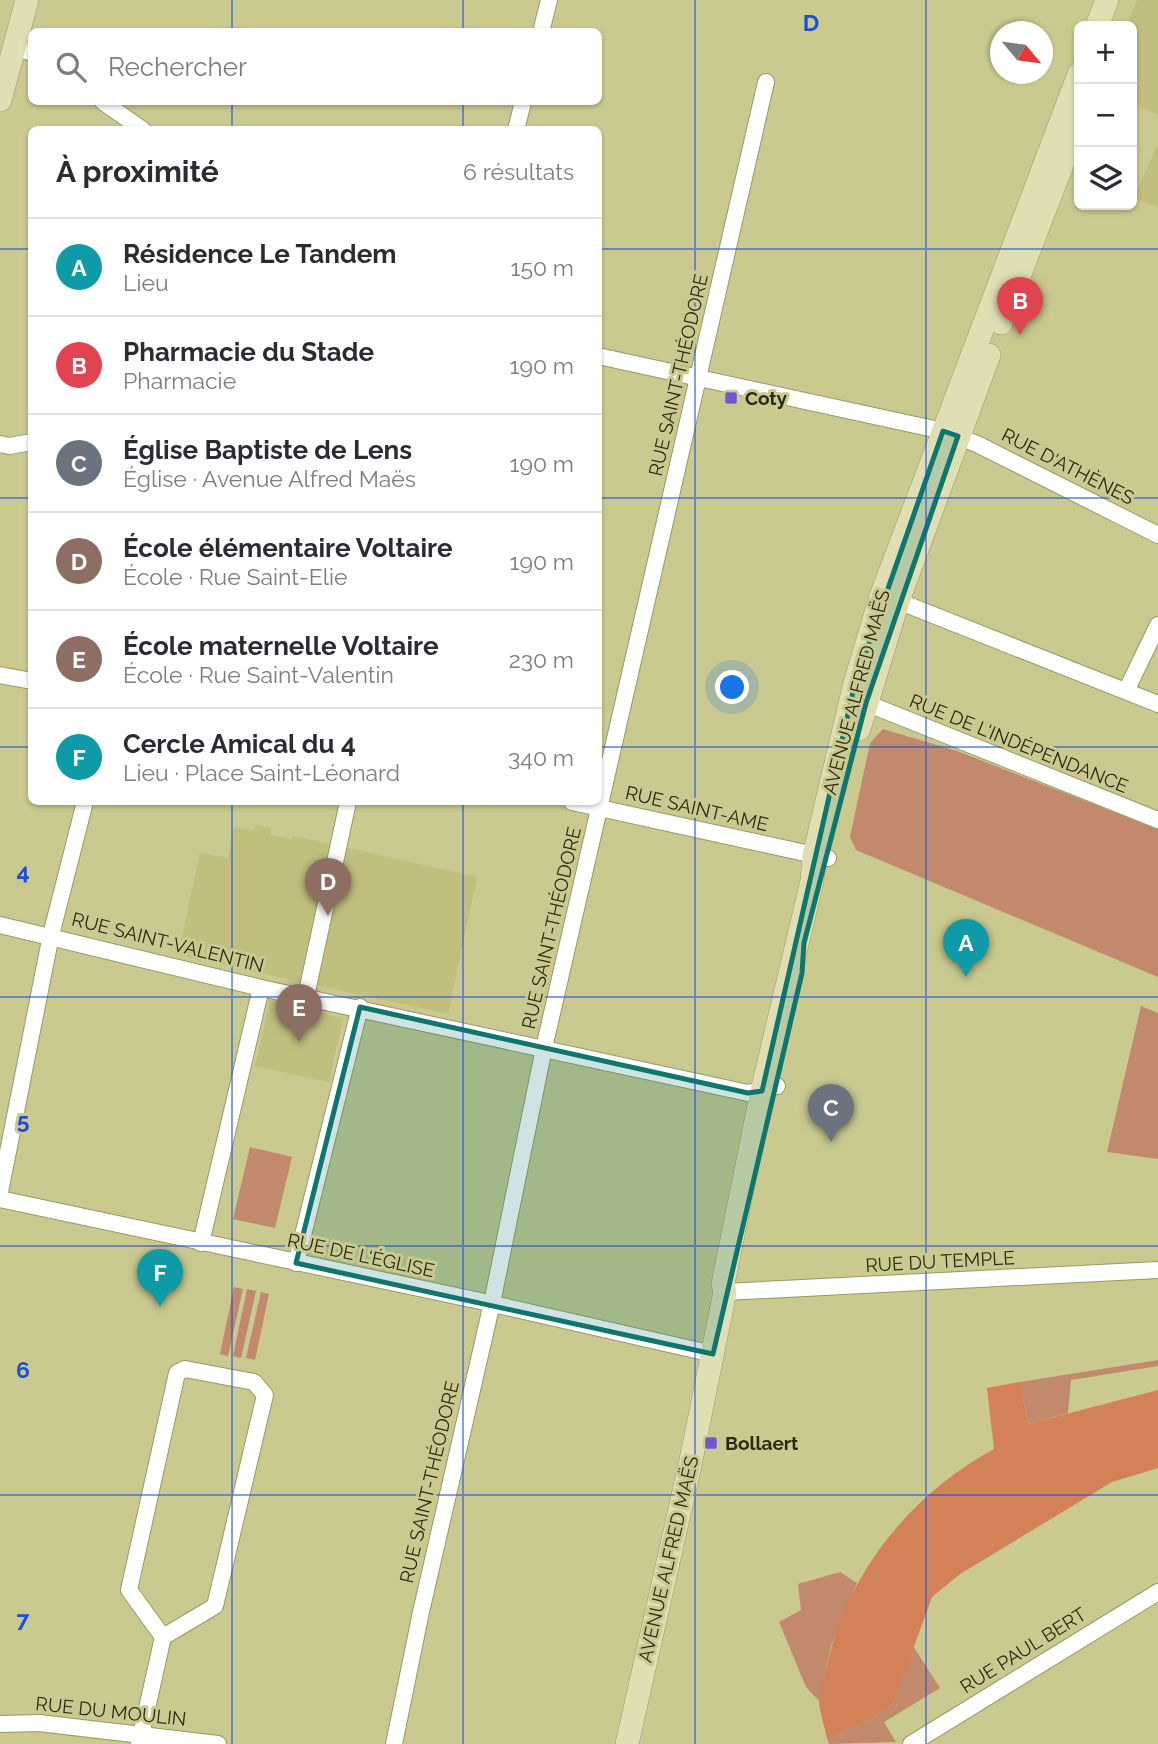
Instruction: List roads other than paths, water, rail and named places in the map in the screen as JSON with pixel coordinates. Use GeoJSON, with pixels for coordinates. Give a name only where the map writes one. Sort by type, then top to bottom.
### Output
{"type":"FeatureCollection","features":[{"type":"Feature","properties":{"kind":"main road"},"geometry":{"type":"LineString","coordinates":[[0,100],[23,50],[27,0]]}},
{"type":"Feature","properties":{"kind":"main road"},"geometry":{"type":"LineString","coordinates":[[1099,21],[1107,0]]}},
{"type":"Feature","properties":{"kind":"main road"},"geometry":{"type":"LineString","coordinates":[[1115,21],[1122,0]]}},
{"type":"Feature","properties":{"kind":"main road","name":"AVENUE ALFRED MAËS"},"geometry":{"type":"LineString","coordinates":[[724,1292],[734,1277],[811,881],[821,857],[866,703],[951,434],[1076,84]]}},
{"type":"Feature","properties":{"kind":"main road","name":"AVENUE ALFRED MAËS"},"geometry":{"type":"LineString","coordinates":[[821,857],[863,654],[1074,133]]}},
{"type":"Feature","properties":{"kind":"main road","name":"AVENUE ALFRED MAËS"},"geometry":{"type":"LineString","coordinates":[[627,1744],[713,1354],[724,1292],[723,1284],[769,1088]]}},
{"type":"Feature","properties":{"kind":"street"},"geometry":{"type":"LineString","coordinates":[[542,28],[549,0]]}},
{"type":"Feature","properties":{"kind":"street","name":"RUE SAINT-THÉODORE"},"geometry":{"type":"LineString","coordinates":[[602,799],[766,82]]}},
{"type":"Feature","properties":{"kind":"street"},"geometry":{"type":"LineString","coordinates":[[107,105],[138,126]]}},
{"type":"Feature","properties":{"kind":"street"},"geometry":{"type":"LineString","coordinates":[[517,126],[522,105]]}},
{"type":"Feature","properties":{"kind":"street","name":"RUE D'ATHÈNES"},"geometry":{"type":"LineString","coordinates":[[602,357],[951,434],[1158,535]]}},
{"type":"Feature","properties":{"kind":"street"},"geometry":{"type":"LineString","coordinates":[[0,444],[9,446],[28,443]]}},
{"type":"Feature","properties":{"kind":"street"},"geometry":{"type":"LineString","coordinates":[[898,601],[1158,704]]}},
{"type":"Feature","properties":{"kind":"street"},"geometry":{"type":"LineString","coordinates":[[1126,691],[1158,625]]}},
{"type":"Feature","properties":{"kind":"street"},"geometry":{"type":"LineString","coordinates":[[0,675],[28,680]]}},
{"type":"Feature","properties":{"kind":"street","name":"RUE DE L'INDÉPENDANCE"},"geometry":{"type":"LineString","coordinates":[[866,703],[1158,820]]}},
{"type":"Feature","properties":{"kind":"street"},"geometry":{"type":"LineString","coordinates":[[0,1192],[51,935],[84,805]]}},
{"type":"Feature","properties":{"kind":"street"},"geometry":{"type":"LineString","coordinates":[[306,996],[347,805]]}},
{"type":"Feature","properties":{"kind":"street","name":"RUE SAINT-AME"},"geometry":{"type":"LineString","coordinates":[[586,805],[821,857]]}},
{"type":"Feature","properties":{"kind":"street","name":"RUE SAINT-THÉODORE"},"geometry":{"type":"LineString","coordinates":[[394,1744],[421,1612],[492,1303],[544,1048],[601,805]]}},
{"type":"Feature","properties":{"kind":"street","name":"RUE SAINT-VALENTIN"},"geometry":{"type":"LineString","coordinates":[[0,925],[51,935],[261,988],[337,1002],[748,1093],[769,1088]]}},
{"type":"Feature","properties":{"kind":"street"},"geometry":{"type":"LineString","coordinates":[[201,1243],[261,988]]}},
{"type":"Feature","properties":{"kind":"street"},"geometry":{"type":"LineString","coordinates":[[296,1263],[360,1007]]}},
{"type":"Feature","properties":{"kind":"street","name":"RUE DE L'ÉGLISE"},"geometry":{"type":"LineString","coordinates":[[0,1199],[492,1303],[713,1354]]}},
{"type":"Feature","properties":{"kind":"street","name":"RUE DU TEMPLE"},"geometry":{"type":"LineString","coordinates":[[724,1292],[1158,1270]]}},
{"type":"Feature","properties":{"kind":"street"},"geometry":{"type":"LineString","coordinates":[[141,1739],[163,1637],[215,1606],[265,1395],[254,1382],[186,1369],[177,1373],[129,1590],[163,1637]]}},
{"type":"Feature","properties":{"kind":"street","name":"RUE PAUL BERT"},"geometry":{"type":"LineString","coordinates":[[911,1744],[1158,1592]]}},
{"type":"Feature","properties":{"kind":"street","name":"RUE DU MOULIN"},"geometry":{"type":"LineString","coordinates":[[0,1724],[39,1723],[141,1739],[218,1744]]}},
{"type":"Feature","properties":{"kind":"place","name":"Pharmacie du Stade"},"geometry":{"type":"Point","coordinates":[1020,335]}},
{"type":"Feature","properties":{"kind":"place","name":"Coty"},"geometry":{"type":"Point","coordinates":[731,398]}},
{"type":"Feature","properties":{"kind":"place","name":"École élémentaire Voltaire"},"geometry":{"type":"Point","coordinates":[328,916]}},
{"type":"Feature","properties":{"kind":"place","name":"Résidence Le Tandem"},"geometry":{"type":"Point","coordinates":[966,977]}},
{"type":"Feature","properties":{"kind":"place","name":"École maternelle Voltaire"},"geometry":{"type":"Point","coordinates":[299,1042]}},
{"type":"Feature","properties":{"kind":"place","name":"Église Baptiste de Lens"},"geometry":{"type":"Point","coordinates":[831,1142]}},
{"type":"Feature","properties":{"kind":"place","name":"Cercle Amical du 4"},"geometry":{"type":"Point","coordinates":[160,1307]}},
{"type":"Feature","properties":{"kind":"place","name":"Bollaert"},"geometry":{"type":"Point","coordinates":[711,1443]}}]}
